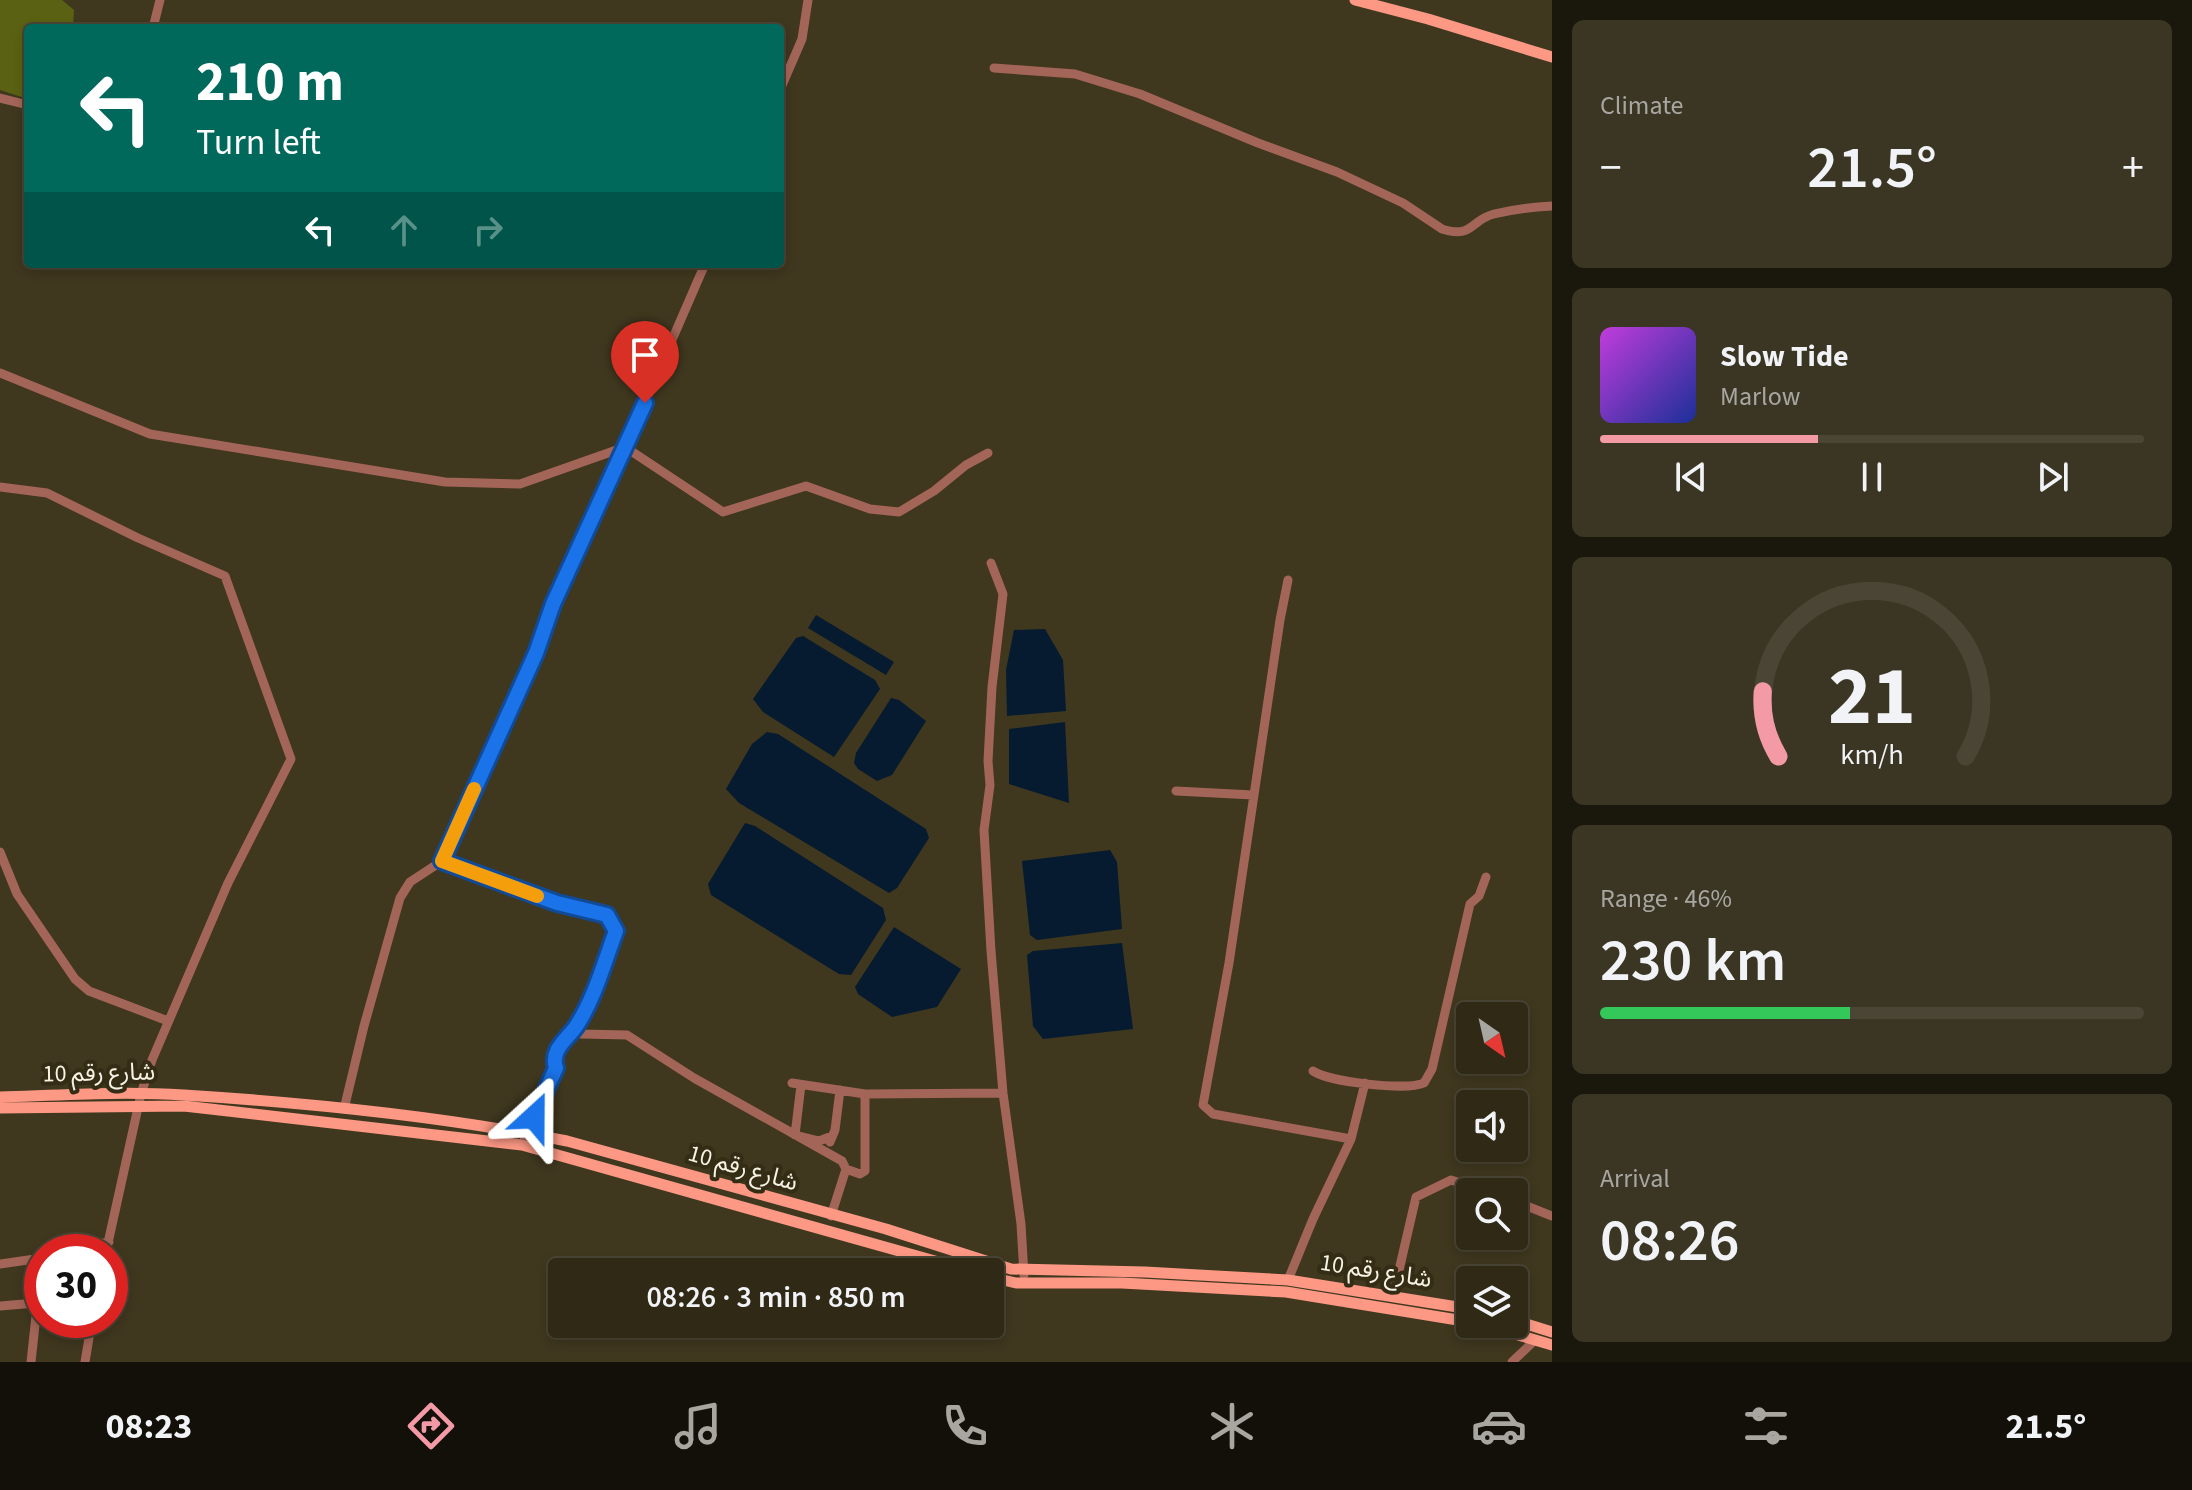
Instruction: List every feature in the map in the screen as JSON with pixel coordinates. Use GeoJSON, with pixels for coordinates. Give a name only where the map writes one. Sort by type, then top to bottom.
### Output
{"type":"FeatureCollection","features":[{"type":"Feature","properties":{"kind":"main road"},"geometry":{"type":"LineString","coordinates":[[1355,0],[1552,57]]}},
{"type":"Feature","properties":{"kind":"main road","name":"شارع رقم 10"},"geometry":{"type":"LineString","coordinates":[[0,1108],[185,1095],[344,1109],[527,1133],[567,1141],[831,1216],[1024,1277],[1286,1292],[1456,1320]]}},
{"type":"Feature","properties":{"kind":"main road","name":"شارع رقم 10"},"geometry":{"type":"LineString","coordinates":[[0,1097],[140,1100],[522,1145],[924,1258]]}},
{"type":"Feature","properties":{"kind":"main road","name":"شارع رقم 10"},"geometry":{"type":"LineString","coordinates":[[1004,1277],[1145,1272],[1288,1280],[1456,1307]]}},
{"type":"Feature","properties":{"kind":"main road"},"geometry":{"type":"LineString","coordinates":[[1528,1324],[1552,1332]]}},
{"type":"Feature","properties":{"kind":"main road"},"geometry":{"type":"LineString","coordinates":[[1528,1338],[1552,1345]]}},
{"type":"Feature","properties":{"kind":"street"},"geometry":{"type":"LineString","coordinates":[[154,24],[160,0]]}},
{"type":"Feature","properties":{"kind":"street"},"geometry":{"type":"LineString","coordinates":[[784,81],[802,39],[808,0]]}},
{"type":"Feature","properties":{"kind":"street"},"geometry":{"type":"LineString","coordinates":[[994,68],[1075,74],[1140,94],[1337,172],[1386,194],[1451,232],[1464,232],[1494,214],[1552,206]]}},
{"type":"Feature","properties":{"kind":"street"},"geometry":{"type":"LineString","coordinates":[[0,98],[24,104]]}},
{"type":"Feature","properties":{"kind":"street"},"geometry":{"type":"LineString","coordinates":[[344,1109],[400,898],[410,882],[442,861],[703,268]]}},
{"type":"Feature","properties":{"kind":"street"},"geometry":{"type":"LineString","coordinates":[[0,373],[150,434],[445,482],[520,484],[625,447]]}},
{"type":"Feature","properties":{"kind":"street"},"geometry":{"type":"LineString","coordinates":[[625,447],[723,512],[806,486],[870,509],[899,512],[988,453]]}},
{"type":"Feature","properties":{"kind":"street"},"geometry":{"type":"LineString","coordinates":[[0,487],[47,493],[225,576],[291,759],[228,883],[168,1021],[140,1100],[111,1234]]}},
{"type":"Feature","properties":{"kind":"street"},"geometry":{"type":"LineString","coordinates":[[991,563],[1003,594],[992,687],[988,761],[990,785],[984,830],[1003,1093],[1021,1224],[1024,1277]]}},
{"type":"Feature","properties":{"kind":"street"},"geometry":{"type":"LineString","coordinates":[[1288,580],[1229,963],[1203,1105],[1213,1114],[1351,1139]]}},
{"type":"Feature","properties":{"kind":"street"},"geometry":{"type":"LineString","coordinates":[[1176,791],[1253,795]]}},
{"type":"Feature","properties":{"kind":"street"},"geometry":{"type":"LineString","coordinates":[[0,852],[17,894],[75,979],[89,991],[168,1021]]}},
{"type":"Feature","properties":{"kind":"street"},"geometry":{"type":"LineString","coordinates":[[442,861],[557,903],[607,915],[616,931],[587,1009],[557,1049],[553,1059],[556,1068],[522,1145]]}},
{"type":"Feature","properties":{"kind":"street"},"geometry":{"type":"LineString","coordinates":[[1313,1071],[1321,1076],[1365,1083],[1411,1086],[1424,1083],[1432,1069],[1470,904],[1479,896],[1486,877]]}},
{"type":"Feature","properties":{"kind":"street"},"geometry":{"type":"LineString","coordinates":[[573,1031],[581,1034],[627,1035],[694,1078],[845,1163],[846,1169],[831,1216]]}},
{"type":"Feature","properties":{"kind":"street"},"geometry":{"type":"LineString","coordinates":[[1288,1280],[1351,1139],[1365,1083]]}},
{"type":"Feature","properties":{"kind":"street"},"geometry":{"type":"LineString","coordinates":[[795,1135],[796,1084],[865,1094],[1003,1093]]}},
{"type":"Feature","properties":{"kind":"street"},"geometry":{"type":"LineString","coordinates":[[827,1153],[840,1090]]}},
{"type":"Feature","properties":{"kind":"street"},"geometry":{"type":"LineString","coordinates":[[846,1169],[860,1174],[865,1171],[865,1094]]}},
{"type":"Feature","properties":{"kind":"street"},"geometry":{"type":"LineString","coordinates":[[795,1135],[819,1141],[832,1136]]}},
{"type":"Feature","properties":{"kind":"street"},"geometry":{"type":"LineString","coordinates":[[1393,1296],[1416,1197],[1456,1180]]}},
{"type":"Feature","properties":{"kind":"street"},"geometry":{"type":"LineString","coordinates":[[1528,1207],[1552,1216]]}},
{"type":"Feature","properties":{"kind":"street"},"geometry":{"type":"LineString","coordinates":[[0,1264],[24,1262]]}},
{"type":"Feature","properties":{"kind":"street"},"geometry":{"type":"LineString","coordinates":[[0,1306],[24,1304]]}},
{"type":"Feature","properties":{"kind":"street"},"geometry":{"type":"LineString","coordinates":[[31,1362],[33,1338]]}},
{"type":"Feature","properties":{"kind":"street"},"geometry":{"type":"LineString","coordinates":[[85,1362],[89,1338]]}},
{"type":"Feature","properties":{"kind":"street"},"geometry":{"type":"LineString","coordinates":[[1512,1362],[1535,1340]]}},
{"type":"Feature","properties":{"kind":"green space"},"geometry":{"type":"Polygon","coordinates":[[[0,0],[62,0],[74,10],[73,24],[24,24],[24,98],[0,90],[0,0]]]}},
{"type":"Feature","properties":{"kind":"water"},"geometry":{"type":"Polygon","coordinates":[[[816,615],[894,662],[886,675],[808,628],[816,615]]]}},
{"type":"Feature","properties":{"kind":"water"},"geometry":{"type":"Polygon","coordinates":[[[1045,629],[1063,660],[1066,711],[1007,716],[1006,670],[1014,630],[1045,629]]]}},
{"type":"Feature","properties":{"kind":"water"},"geometry":{"type":"Polygon","coordinates":[[[803,636],[875,680],[880,689],[834,757],[763,712],[753,699],[796,638],[803,636]]]}},
{"type":"Feature","properties":{"kind":"water"},"geometry":{"type":"Polygon","coordinates":[[[891,698],[899,700],[926,721],[892,775],[877,781],[854,763],[856,753],[891,698]]]}},
{"type":"Feature","properties":{"kind":"water"},"geometry":{"type":"Polygon","coordinates":[[[1065,722],[1069,803],[1009,784],[1009,729],[1065,722]]]}},
{"type":"Feature","properties":{"kind":"water"},"geometry":{"type":"Polygon","coordinates":[[[767,732],[778,734],[926,829],[929,838],[897,888],[889,893],[739,803],[726,789],[752,744],[767,732]]]}},
{"type":"Feature","properties":{"kind":"water"},"geometry":{"type":"Polygon","coordinates":[[[745,823],[755,826],[883,908],[886,920],[851,975],[839,974],[711,895],[708,884],[745,823]]]}},
{"type":"Feature","properties":{"kind":"water"},"geometry":{"type":"Polygon","coordinates":[[[1110,850],[1117,862],[1122,929],[1037,940],[1030,935],[1022,861],[1110,850]]]}},
{"type":"Feature","properties":{"kind":"water"},"geometry":{"type":"Polygon","coordinates":[[[894,927],[961,969],[937,1007],[892,1017],[858,994],[855,987],[894,927]]]}},
{"type":"Feature","properties":{"kind":"water"},"geometry":{"type":"Polygon","coordinates":[[[1122,943],[1133,1029],[1043,1039],[1033,1026],[1027,955],[1033,951],[1122,943]]]}},
{"type":"Feature","properties":{"kind":"slow traffic"},"geometry":{"type":"LineString","coordinates":[[474,789],[442,861],[537,896]]}},
{"type":"Feature","properties":{"kind":"route"},"geometry":{"type":"LineString","coordinates":[[534,1117],[556,1068],[553,1059],[557,1049],[587,1009],[616,931],[607,915],[557,903],[442,861],[536,653],[553,604],[645,403]]}}]}
